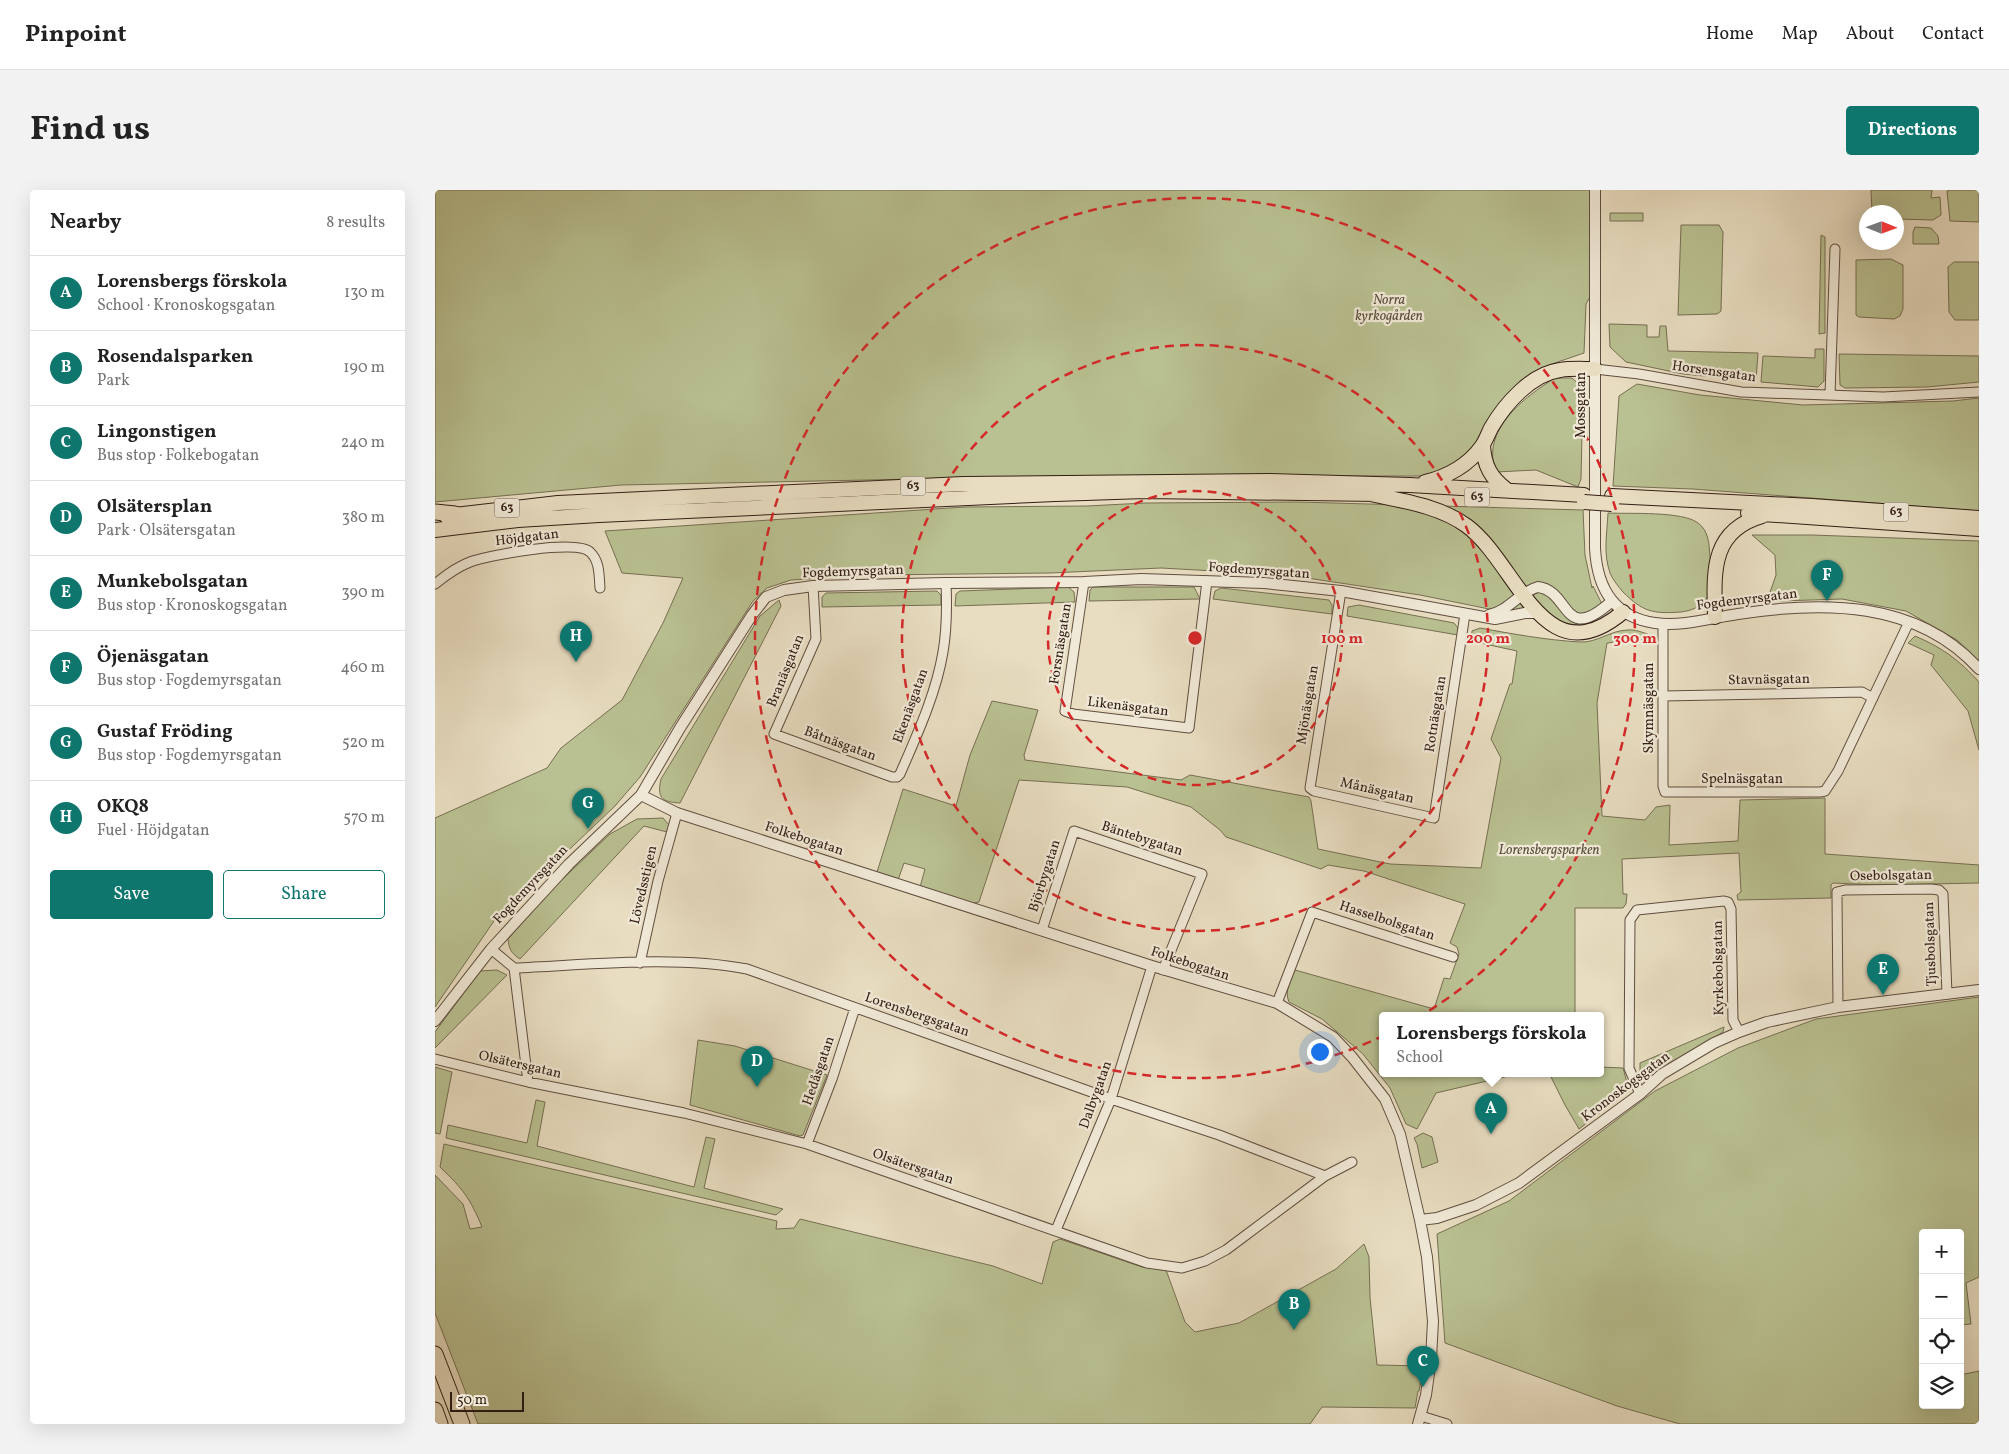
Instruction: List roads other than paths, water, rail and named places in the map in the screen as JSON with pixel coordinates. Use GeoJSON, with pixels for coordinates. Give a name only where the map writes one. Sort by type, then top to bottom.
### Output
{"type":"FeatureCollection","features":[{"type":"Feature","properties":{"kind":"highway"},"geometry":{"type":"LineString","coordinates":[[435,512],[455,514]]}},
{"type":"Feature","properties":{"kind":"highway"},"geometry":{"type":"LineString","coordinates":[[435,1354],[462,1424]]}},
{"type":"Feature","properties":{"kind":"highway"},"geometry":{"type":"LineString","coordinates":[[435,1410],[440,1424]]}},
{"type":"Feature","properties":{"kind":"main road"},"geometry":{"type":"LineString","coordinates":[[1409,486],[1443,477],[1459,468],[1483,445],[1501,414],[1527,386],[1538,379],[1559,370],[1595,369]]}},
{"type":"Feature","properties":{"kind":"main road"},"geometry":{"type":"LineString","coordinates":[[1483,445],[1487,470],[1497,483],[1507,490]]}},
{"type":"Feature","properties":{"kind":"main road","name":"63"},"geometry":{"type":"LineString","coordinates":[[435,518],[455,514],[558,503],[963,484],[1268,481],[1507,490],[1584,499]]}},
{"type":"Feature","properties":{"kind":"main road","name":"63"},"geometry":{"type":"LineString","coordinates":[[435,530],[510,520],[599,515],[1145,491],[1370,494],[1812,506],[1979,518]]}},
{"type":"Feature","properties":{"kind":"main road"},"geometry":{"type":"LineString","coordinates":[[1370,494],[1431,508],[1453,517],[1467,526],[1493,554],[1537,613],[1552,626],[1569,632],[1579,632],[1601,627],[1623,612]]}},
{"type":"Feature","properties":{"kind":"main road","name":"63"},"geometry":{"type":"LineString","coordinates":[[1612,500],[1768,514],[1979,529]]}},
{"type":"Feature","properties":{"kind":"main road"},"geometry":{"type":"LineString","coordinates":[[1715,617],[1715,575],[1718,553],[1725,540],[1739,526],[1753,518],[1768,514]]}},
{"type":"Feature","properties":{"kind":"street","name":"Mossgatan"},"geometry":{"type":"LineString","coordinates":[[1595,190],[1596,564],[1602,584],[1612,601],[1623,612]]}},
{"type":"Feature","properties":{"kind":"street"},"geometry":{"type":"LineString","coordinates":[[1830,395],[1835,249]]}},
{"type":"Feature","properties":{"kind":"street","name":"Horsensgatan"},"geometry":{"type":"LineString","coordinates":[[1595,369],[1639,374],[1741,392],[1918,396],[1979,392]]}},
{"type":"Feature","properties":{"kind":"street","name":"Höjdgatan"},"geometry":{"type":"LineString","coordinates":[[435,584],[454,570],[483,558],[521,551],[575,547],[590,551],[595,559],[598,565],[600,588]]}},
{"type":"Feature","properties":{"kind":"street","name":"Fogdemyrsgatan"},"geometry":{"type":"LineString","coordinates":[[435,1021],[491,949],[569,864],[641,795],[751,615],[766,597],[784,590],[813,586],[946,583],[1084,582],[1141,579],[1207,581],[1264,583],[1341,591],[1481,617],[1504,618],[1525,613],[1537,613]]}},
{"type":"Feature","properties":{"kind":"street","name":"Likenäsgatan"},"geometry":{"type":"LineString","coordinates":[[1065,710],[1073,714],[1189,728],[1207,581]]}},
{"type":"Feature","properties":{"kind":"street","name":"Forsnäsgatan"},"geometry":{"type":"LineString","coordinates":[[1065,710],[1084,582]]}},
{"type":"Feature","properties":{"kind":"street","name":"Ekenäsgatan"},"geometry":{"type":"LineString","coordinates":[[897,777],[904,765],[936,683],[943,652],[947,617],[946,583]]}},
{"type":"Feature","properties":{"kind":"street","name":"Branäsgatan"},"geometry":{"type":"LineString","coordinates":[[774,734],[816,639],[813,586]]}},
{"type":"Feature","properties":{"kind":"street","name":"Fogdemyrsgatan"},"geometry":{"type":"LineString","coordinates":[[1481,617],[1496,614],[1534,588],[1543,588],[1553,594],[1567,612],[1579,618],[1593,617],[1612,601]]}},
{"type":"Feature","properties":{"kind":"street","name":"Mjönäsgatan"},"geometry":{"type":"LineString","coordinates":[[1314,791],[1310,788],[1310,780],[1341,591]]}},
{"type":"Feature","properties":{"kind":"street","name":"Fogdemyrsgatan"},"geometry":{"type":"LineString","coordinates":[[1623,612],[1645,621],[1679,624],[1768,609],[1813,606],[1877,611],[1929,630],[1945,640],[1979,669]]}},
{"type":"Feature","properties":{"kind":"street","name":"Rotnäsgatan"},"geometry":{"type":"LineString","coordinates":[[1434,818],[1465,614]]}},
{"type":"Feature","properties":{"kind":"street"},"geometry":{"type":"LineString","coordinates":[[1873,698],[1909,622]]}},
{"type":"Feature","properties":{"kind":"street","name":"Skymnäsgatan"},"geometry":{"type":"LineString","coordinates":[[1663,624],[1663,786],[1665,792]]}},
{"type":"Feature","properties":{"kind":"street","name":"Stavnäsgatan"},"geometry":{"type":"LineString","coordinates":[[1663,696],[1862,692],[1873,698]]}},
{"type":"Feature","properties":{"kind":"street","name":"Spelnäsgatan"},"geometry":{"type":"LineString","coordinates":[[1665,792],[1825,791],[1838,771],[1873,698]]}},
{"type":"Feature","properties":{"kind":"street","name":"Båtnäsgatan"},"geometry":{"type":"LineString","coordinates":[[774,734],[892,777],[897,777]]}},
{"type":"Feature","properties":{"kind":"street","name":"Månäsgatan"},"geometry":{"type":"LineString","coordinates":[[1314,791],[1434,818]]}},
{"type":"Feature","properties":{"kind":"street","name":"Folkebogatan"},"geometry":{"type":"LineString","coordinates":[[641,795],[677,813],[1163,970],[1277,1004],[1333,1037],[1352,1056],[1385,1099],[1400,1134],[1420,1220],[1428,1265],[1433,1321],[1431,1359],[1419,1420]]}},
{"type":"Feature","properties":{"kind":"street","name":"Lövedsstigen"},"geometry":{"type":"LineString","coordinates":[[640,963],[658,881],[677,813]]}},
{"type":"Feature","properties":{"kind":"street","name":"Björbygatan"},"geometry":{"type":"LineString","coordinates":[[1042,930],[1074,831]]}},
{"type":"Feature","properties":{"kind":"street","name":"Bäntebygatan"},"geometry":{"type":"LineString","coordinates":[[1074,831],[1202,874],[1163,970]]}},
{"type":"Feature","properties":{"kind":"street","name":"Osebolsgatan"},"geometry":{"type":"LineString","coordinates":[[1839,1007],[1837,892],[1845,890],[1922,889],[1939,890],[1943,894]]}},
{"type":"Feature","properties":{"kind":"street","name":"Tjusbolsgatan"},"geometry":{"type":"LineString","coordinates":[[1943,894],[1947,994]]}},
{"type":"Feature","properties":{"kind":"street","name":"Kyrkebolsgatan"},"geometry":{"type":"LineString","coordinates":[[1640,1094],[1629,1068],[1630,920],[1637,910],[1728,902],[1731,910],[1733,1020],[1739,1032]]}},
{"type":"Feature","properties":{"kind":"street","name":"Hasselbolsgatan"},"geometry":{"type":"LineString","coordinates":[[1277,1004],[1312,912],[1453,957]]}},
{"type":"Feature","properties":{"kind":"street"},"geometry":{"type":"LineString","coordinates":[[491,949],[514,968],[527,1082]]}},
{"type":"Feature","properties":{"kind":"street","name":"Lorensbergsgatan"},"geometry":{"type":"LineString","coordinates":[[514,968],[690,963],[725,965],[747,969],[1111,1099],[1219,1135],[1325,1176]]}},
{"type":"Feature","properties":{"kind":"street","name":"Dalbygatan"},"geometry":{"type":"LineString","coordinates":[[1056,1230],[1111,1099],[1152,966]]}},
{"type":"Feature","properties":{"kind":"street","name":"Kronoskogsgatan"},"geometry":{"type":"LineString","coordinates":[[1420,1220],[1455,1213],[1476,1205],[1519,1183],[1640,1094],[1662,1074],[1714,1043],[1739,1032],[1767,1022],[1839,1007],[1979,990]]}},
{"type":"Feature","properties":{"kind":"street","name":"Hedåsgatan"},"geometry":{"type":"LineString","coordinates":[[807,1144],[832,1079],[855,1008]]}},
{"type":"Feature","properties":{"kind":"street","name":"Olsätersgatan"},"geometry":{"type":"LineString","coordinates":[[435,1059],[527,1082],[684,1113],[807,1144],[1147,1263],[1182,1268],[1226,1250],[1325,1176],[1352,1162]]}},
{"type":"Feature","properties":{"kind":"street"},"geometry":{"type":"LineString","coordinates":[[1419,1420],[1447,1424]]}},
{"type":"Feature","properties":{"kind":"place","name":"Öjenäsgatan"},"geometry":{"type":"Point","coordinates":[1827,601]}},
{"type":"Feature","properties":{"kind":"place","name":"OKQ8"},"geometry":{"type":"Point","coordinates":[576,662]}},
{"type":"Feature","properties":{"kind":"place","name":"Gustaf Fröding"},"geometry":{"type":"Point","coordinates":[588,829]}},
{"type":"Feature","properties":{"kind":"place","name":"Munkebolsgatan"},"geometry":{"type":"Point","coordinates":[1883,995]}},
{"type":"Feature","properties":{"kind":"place","name":"Olsätersplan"},"geometry":{"type":"Point","coordinates":[757,1087]}},
{"type":"Feature","properties":{"kind":"place","name":"Lorensbergs förskola"},"geometry":{"type":"Point","coordinates":[1491,1134]}},
{"type":"Feature","properties":{"kind":"place","name":"Rosendalsparken"},"geometry":{"type":"Point","coordinates":[1294,1330]}},
{"type":"Feature","properties":{"kind":"place","name":"Lingonstigen"},"geometry":{"type":"Point","coordinates":[1423,1387]}},
{"type":"Feature","properties":{"kind":"park label","name":"Norra kyrkogården"},"geometry":{"type":"Point","coordinates":[1389,308]}},
{"type":"Feature","properties":{"kind":"park label","name":"Lorensbergsparken"},"geometry":{"type":"Point","coordinates":[1549,850]}}]}
